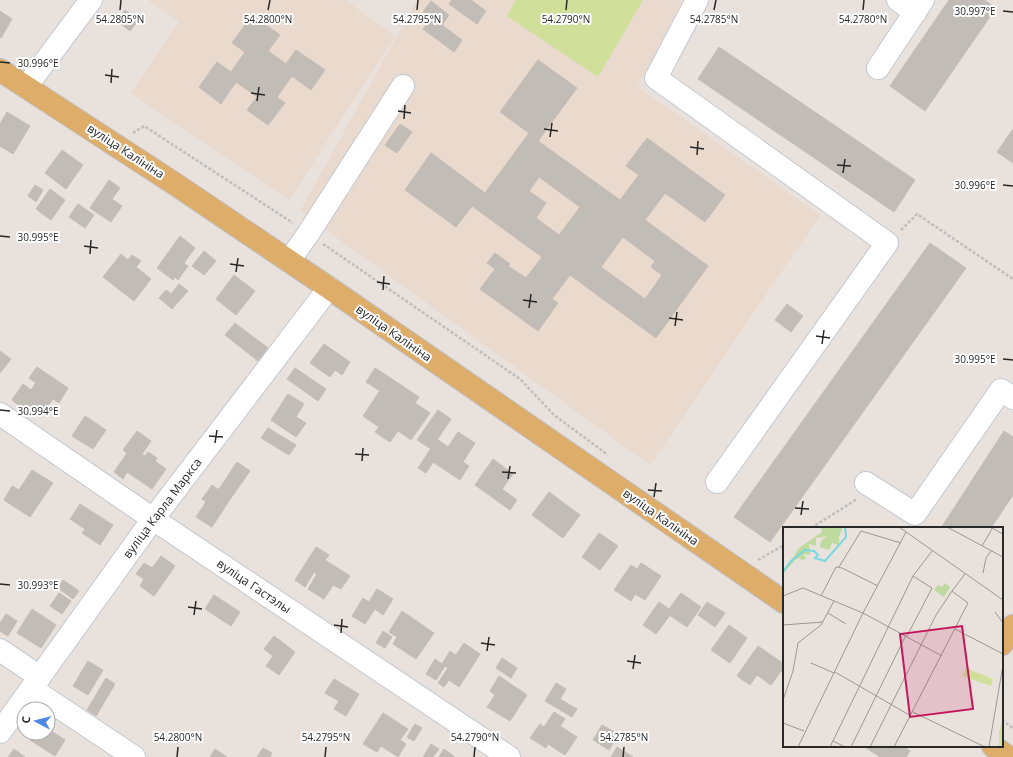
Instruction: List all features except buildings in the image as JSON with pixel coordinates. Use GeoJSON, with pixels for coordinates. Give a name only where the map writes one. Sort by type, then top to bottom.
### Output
{"type":"FeatureCollection","features":[{"type":"Feature","properties":{"kind":"main road","name":"вуліца Калініна"},"geometry":{"type":"LineString","coordinates":[[0,70],[178,186],[329,288],[783,601]]}},
{"type":"Feature","properties":{"kind":"main road"},"geometry":{"type":"LineString","coordinates":[[1003,642],[1013,626]]}},
{"type":"Feature","properties":{"kind":"street"},"geometry":{"type":"LineString","coordinates":[[26,87],[91,0]]}},
{"type":"Feature","properties":{"kind":"street"},"geometry":{"type":"LineString","coordinates":[[697,0],[656,78],[887,243],[717,482]]}},
{"type":"Feature","properties":{"kind":"street"},"geometry":{"type":"LineString","coordinates":[[878,68],[912,4]]}},
{"type":"Feature","properties":{"kind":"street"},"geometry":{"type":"LineString","coordinates":[[289,261],[403,86]]}},
{"type":"Feature","properties":{"kind":"street","name":"вуліца Карла Маркса"},"geometry":{"type":"LineString","coordinates":[[0,732],[153,519],[329,288]]}},
{"type":"Feature","properties":{"kind":"street"},"geometry":{"type":"LineString","coordinates":[[866,483],[916,514],[1001,390],[1013,398]]}},
{"type":"Feature","properties":{"kind":"street","name":"вуліца Гастэлы"},"geometry":{"type":"LineString","coordinates":[[0,414],[153,519],[509,757]]}},
{"type":"Feature","properties":{"kind":"street"},"geometry":{"type":"LineString","coordinates":[[0,650],[36,683],[134,757]]}},
{"type":"Feature","properties":{"kind":"path"},"geometry":{"type":"LineString","coordinates":[[129,135],[144,126],[308,234],[520,379],[554,415],[610,456]]}},
{"type":"Feature","properties":{"kind":"path"},"geometry":{"type":"LineString","coordinates":[[887,243],[917,214],[1013,279]]}},
{"type":"Feature","properties":{"kind":"path"},"geometry":{"type":"LineString","coordinates":[[813,527],[854,502],[866,483]]}},
{"type":"Feature","properties":{"kind":"path"},"geometry":{"type":"LineString","coordinates":[[755,563],[783,546]]}},
{"type":"Feature","properties":{"kind":"path"},"geometry":{"type":"LineString","coordinates":[[1003,721],[1013,728]]}},
{"type":"Feature","properties":{"kind":"shaded area"},"geometry":{"type":"Polygon","coordinates":[[[148,0],[345,0],[395,36],[289,200],[131,93],[179,21],[148,0]]]}},
{"type":"Feature","properties":{"kind":"shaded area"},"geometry":{"type":"Polygon","coordinates":[[[417,0],[682,0],[638,87],[820,215],[650,465],[300,211],[417,0]]]}},
{"type":"Feature","properties":{"kind":"green space"},"geometry":{"type":"Polygon","coordinates":[[[516,0],[643,0],[598,77],[507,16],[516,0]]]}}]}
